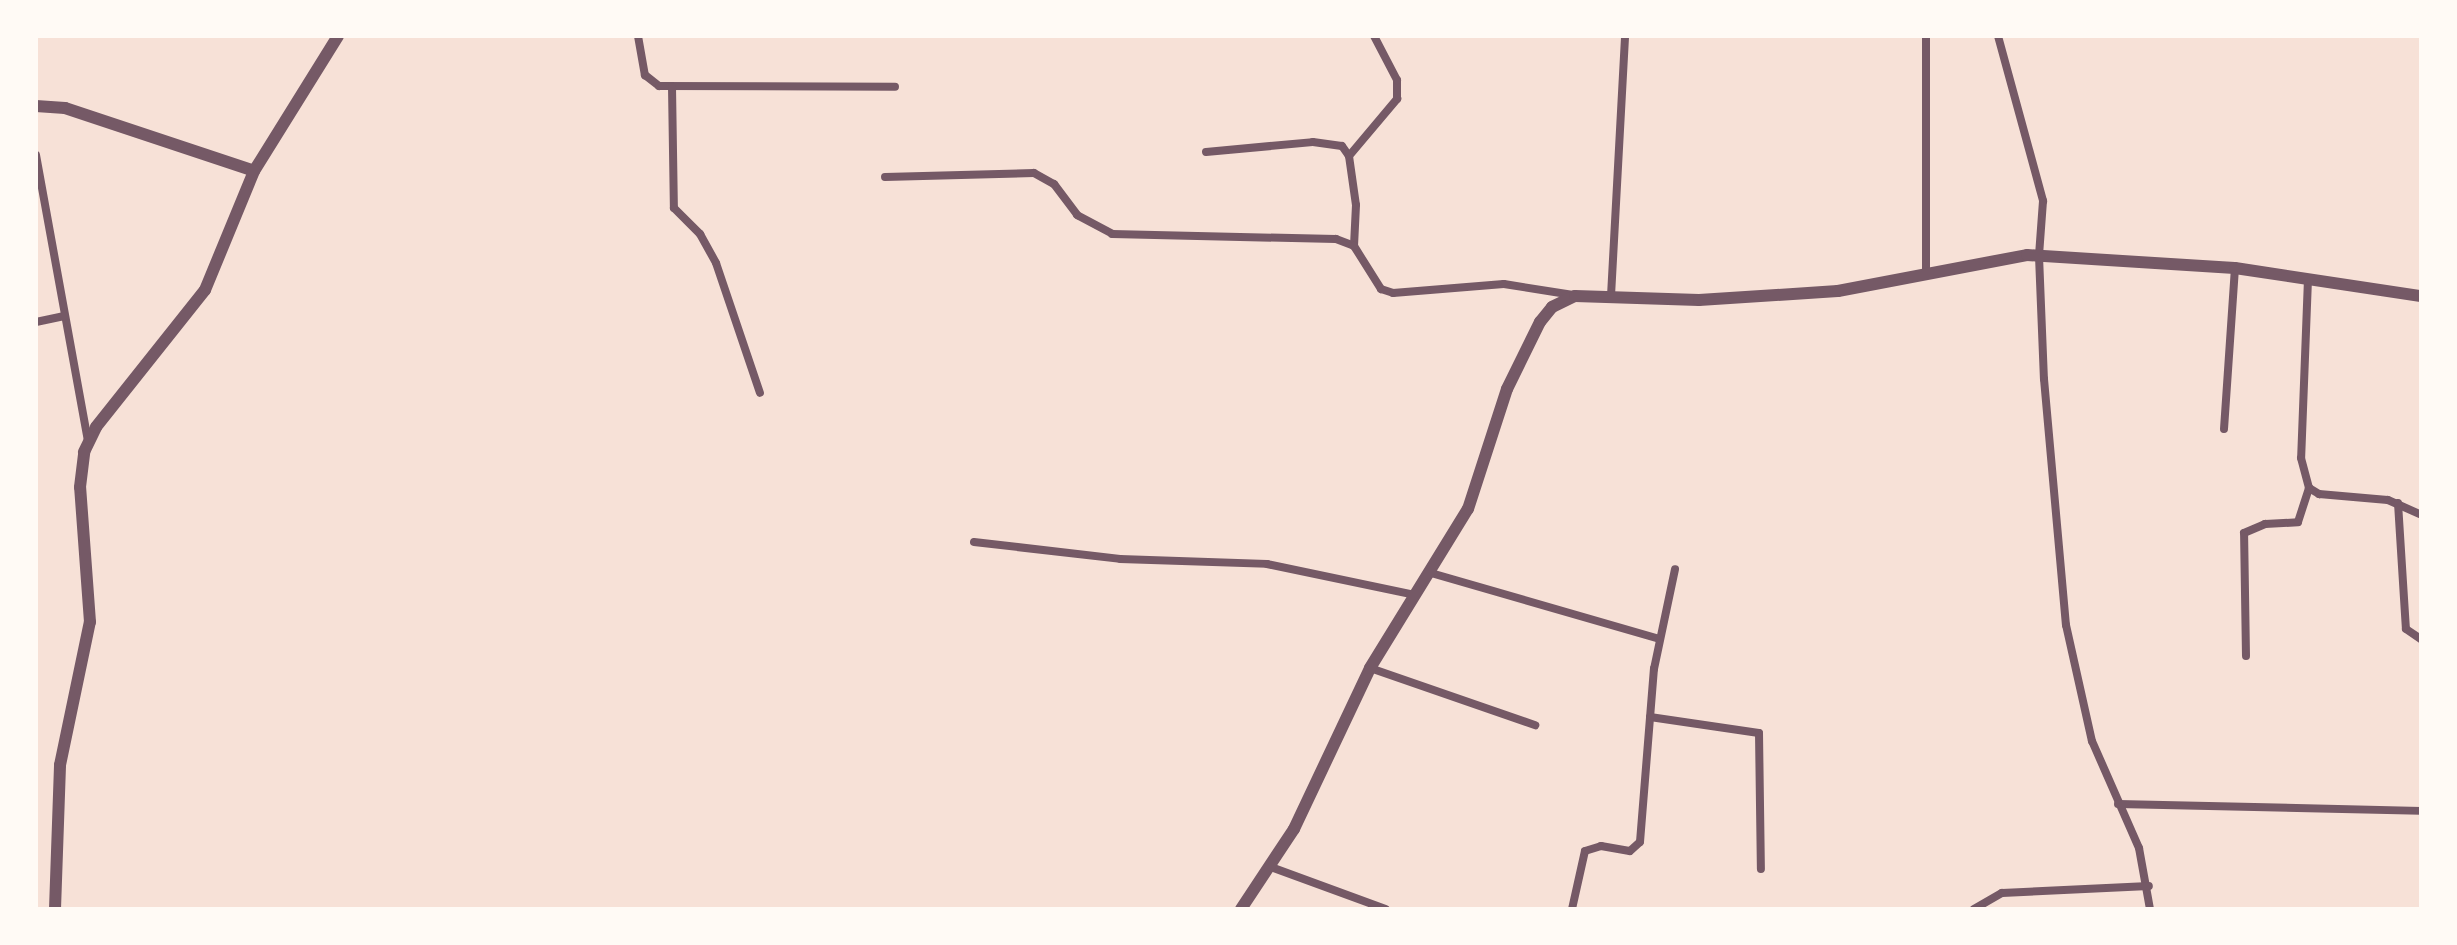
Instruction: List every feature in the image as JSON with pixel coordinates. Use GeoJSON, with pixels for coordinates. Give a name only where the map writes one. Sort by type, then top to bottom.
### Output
{"type":"FeatureCollection","features":[{"type":"Feature","properties":{"kind":"street"},"geometry":{"type":"LineString","coordinates":[[55,909],[60,765],[90,622],[80,466],[86,446],[205,290],[254,171],[338,36]]}},
{"type":"Feature","properties":{"kind":"street"},"geometry":{"type":"LineString","coordinates":[[638,36],[645,75],[659,86],[895,87]]}},
{"type":"Feature","properties":{"kind":"street"},"geometry":{"type":"LineString","coordinates":[[1349,156],[1397,99],[1397,80],[1374,36]]}},
{"type":"Feature","properties":{"kind":"street"},"geometry":{"type":"LineString","coordinates":[[1611,296],[1625,36]]}},
{"type":"Feature","properties":{"kind":"street"},"geometry":{"type":"LineString","coordinates":[[1926,36],[1926,275]]}},
{"type":"Feature","properties":{"kind":"street"},"geometry":{"type":"LineString","coordinates":[[1998,36],[2039,172],[2039,256],[2048,442],[2066,625],[2092,741],[2139,848],[2149,886],[2150,909]]}},
{"type":"Feature","properties":{"kind":"street"},"geometry":{"type":"LineString","coordinates":[[672,87],[674,208],[700,234],[716,263],[760,393]]}},
{"type":"Feature","properties":{"kind":"street"},"geometry":{"type":"LineString","coordinates":[[36,106],[65,108],[254,171]]}},
{"type":"Feature","properties":{"kind":"street"},"geometry":{"type":"LineString","coordinates":[[1206,152],[1332,142],[1349,156],[1358,219],[1354,246],[1381,289],[1393,293],[1504,284],[1575,296],[1729,300],[1838,291],[1993,259],[2039,256],[2235,268],[2421,296]]}},
{"type":"Feature","properties":{"kind":"street"},"geometry":{"type":"LineString","coordinates":[[36,155],[86,446]]}},
{"type":"Feature","properties":{"kind":"street"},"geometry":{"type":"LineString","coordinates":[[885,177],[1034,173],[1054,184],[1077,215],[1112,234],[1307,236],[1354,246]]}},
{"type":"Feature","properties":{"kind":"street"},"geometry":{"type":"LineString","coordinates":[[2224,429],[2235,268]]}},
{"type":"Feature","properties":{"kind":"street"},"geometry":{"type":"LineString","coordinates":[[2246,656],[2244,533],[2265,524],[2298,522],[2309,488],[2301,458],[2308,279]]}},
{"type":"Feature","properties":{"kind":"street"},"geometry":{"type":"LineString","coordinates":[[1241,909],[1294,829],[1370,668],[1431,573],[1480,483],[1507,389],[1540,322],[1552,307],[1575,296]]}},
{"type":"Feature","properties":{"kind":"street"},"geometry":{"type":"LineString","coordinates":[[36,322],[64,316]]}},
{"type":"Feature","properties":{"kind":"street"},"geometry":{"type":"LineString","coordinates":[[2309,488],[2319,494],[2398,503],[2421,515]]}},
{"type":"Feature","properties":{"kind":"street"},"geometry":{"type":"LineString","coordinates":[[2398,503],[2406,629],[2421,639]]}},
{"type":"Feature","properties":{"kind":"street"},"geometry":{"type":"LineString","coordinates":[[974,542],[1120,559],[1267,564],[1416,595]]}},
{"type":"Feature","properties":{"kind":"street"},"geometry":{"type":"LineString","coordinates":[[1572,909],[1585,851],[1601,846],[1630,851],[1640,842],[1660,639],[1675,569]]}},
{"type":"Feature","properties":{"kind":"street"},"geometry":{"type":"LineString","coordinates":[[1431,573],[1660,639]]}},
{"type":"Feature","properties":{"kind":"street"},"geometry":{"type":"LineString","coordinates":[[1370,668],[1535,725]]}},
{"type":"Feature","properties":{"kind":"street"},"geometry":{"type":"LineString","coordinates":[[1650,717],[1759,733],[1761,869]]}},
{"type":"Feature","properties":{"kind":"street"},"geometry":{"type":"LineString","coordinates":[[2118,804],[2421,811]]}},
{"type":"Feature","properties":{"kind":"street"},"geometry":{"type":"LineString","coordinates":[[1271,867],[1386,909]]}},
{"type":"Feature","properties":{"kind":"street"},"geometry":{"type":"LineString","coordinates":[[1974,909],[2002,893],[2149,886]]}}]}
